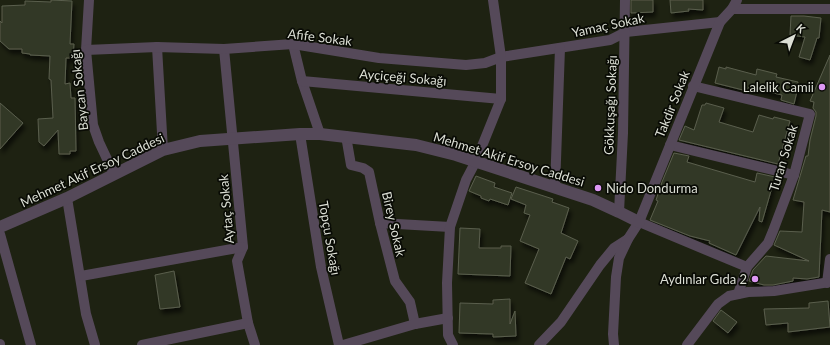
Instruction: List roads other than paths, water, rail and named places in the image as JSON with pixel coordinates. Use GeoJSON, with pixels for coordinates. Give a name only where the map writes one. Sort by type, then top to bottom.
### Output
{"type":"FeatureCollection","features":[{"type":"Feature","properties":{"kind":"street","name":"Baycan Sokağı"},"geometry":{"type":"LineString","coordinates":[[89,0],[86,50],[93,125],[114,174]]}},
{"type":"Feature","properties":{"kind":"street"},"geometry":{"type":"LineString","coordinates":[[453,345],[448,335],[447,283],[450,227],[466,180],[476,161],[501,99],[501,57],[494,0]]}},
{"type":"Feature","properties":{"kind":"street","name":"Gökkuşağı Sokağı"},"geometry":{"type":"LineString","coordinates":[[619,212],[626,32],[625,0]]}},
{"type":"Feature","properties":{"kind":"street"},"geometry":{"type":"LineString","coordinates":[[735,4],[827,6]]}},
{"type":"Feature","properties":{"kind":"street","name":"Takdir Sokak"},"geometry":{"type":"LineString","coordinates":[[628,239],[639,222],[720,22],[735,4]]}},
{"type":"Feature","properties":{"kind":"street","name":"Yamaç Sokak"},"geometry":{"type":"LineString","coordinates":[[501,57],[610,40],[626,32],[720,22]]}},
{"type":"Feature","properties":{"kind":"street","name":"Afife Sokak"},"geometry":{"type":"LineString","coordinates":[[86,50],[157,47],[224,49],[293,44],[380,58],[466,65],[485,63],[501,57]]}},
{"type":"Feature","properties":{"kind":"street"},"geometry":{"type":"LineString","coordinates":[[293,44],[302,81],[320,134]]}},
{"type":"Feature","properties":{"kind":"street"},"geometry":{"type":"LineString","coordinates":[[157,47],[163,150]]}},
{"type":"Feature","properties":{"kind":"street"},"geometry":{"type":"LineString","coordinates":[[555,188],[560,48]]}},
{"type":"Feature","properties":{"kind":"street","name":"Aytaç Sokak"},"geometry":{"type":"LineString","coordinates":[[224,49],[243,248],[237,261],[248,323],[255,345]]}},
{"type":"Feature","properties":{"kind":"street","name":"Ayçiçeği Sokağı"},"geometry":{"type":"LineString","coordinates":[[302,81],[501,99]]}},
{"type":"Feature","properties":{"kind":"street","name":"Turan Sokak"},"geometry":{"type":"LineString","coordinates":[[693,86],[810,114],[794,175],[768,243],[747,267],[738,294]]}},
{"type":"Feature","properties":{"kind":"street","name":"Mehmet Akif Ersoy Caddesi"},"geometry":{"type":"LineString","coordinates":[[0,227],[67,198],[163,150],[200,141],[300,134],[346,136],[416,145],[456,155],[593,200],[639,222]]}},
{"type":"Feature","properties":{"kind":"street","name":"Topçu Sokağı"},"geometry":{"type":"LineString","coordinates":[[300,134],[321,267],[339,345]]}},
{"type":"Feature","properties":{"kind":"street","name":"Birey Sokak"},"geometry":{"type":"LineString","coordinates":[[346,136],[351,165],[363,168],[369,172],[395,281],[410,302],[415,324]]}},
{"type":"Feature","properties":{"kind":"street"},"geometry":{"type":"LineString","coordinates":[[670,145],[794,175]]}},
{"type":"Feature","properties":{"kind":"street"},"geometry":{"type":"LineString","coordinates":[[67,198],[81,276],[86,314],[95,345]]}},
{"type":"Feature","properties":{"kind":"street"},"geometry":{"type":"LineString","coordinates":[[639,222],[747,267]]}},
{"type":"Feature","properties":{"kind":"street"},"geometry":{"type":"LineString","coordinates":[[380,223],[450,227]]}},
{"type":"Feature","properties":{"kind":"street"},"geometry":{"type":"LineString","coordinates":[[0,234],[31,345]]}},
{"type":"Feature","properties":{"kind":"street"},"geometry":{"type":"LineString","coordinates":[[539,345],[561,322],[600,265],[614,248],[628,239]]}},
{"type":"Feature","properties":{"kind":"street"},"geometry":{"type":"LineString","coordinates":[[614,345],[613,334],[616,276],[619,258],[628,239]]}},
{"type":"Feature","properties":{"kind":"street"},"geometry":{"type":"LineString","coordinates":[[81,276],[243,248]]}},
{"type":"Feature","properties":{"kind":"street"},"geometry":{"type":"LineString","coordinates":[[687,345],[718,304],[729,296],[748,292],[774,292],[828,283],[830,259]]}},
{"type":"Feature","properties":{"kind":"street"},"geometry":{"type":"LineString","coordinates":[[344,345],[415,324],[448,318]]}},
{"type":"Feature","properties":{"kind":"street"},"geometry":{"type":"LineString","coordinates":[[142,345],[248,323]]}},
{"type":"Feature","properties":{"kind":"place","name":"Lalelik Camii"},"geometry":{"type":"Point","coordinates":[822,87]}},
{"type":"Feature","properties":{"kind":"place","name":"Nido Dondurma"},"geometry":{"type":"Point","coordinates":[598,188]}},
{"type":"Feature","properties":{"kind":"place","name":"Aydınlar Gıda 2"},"geometry":{"type":"Point","coordinates":[755,279]}}]}
